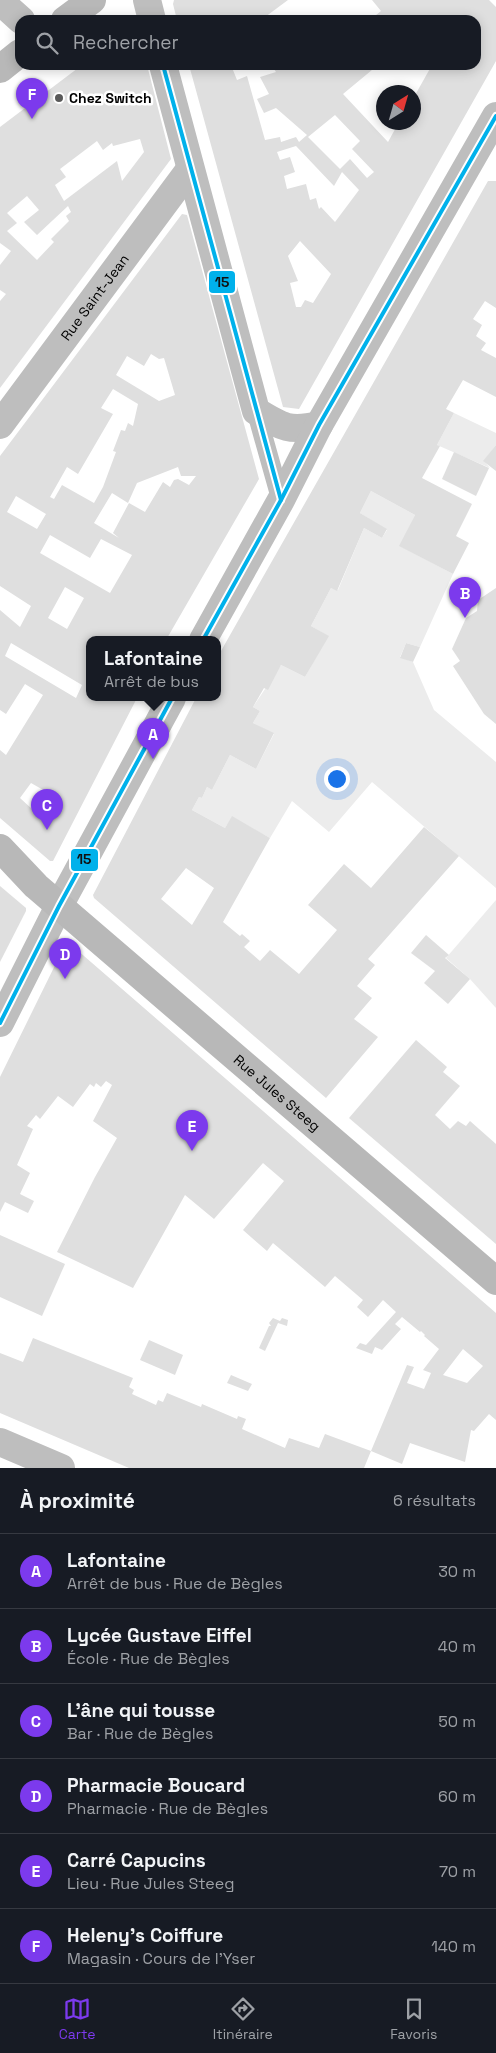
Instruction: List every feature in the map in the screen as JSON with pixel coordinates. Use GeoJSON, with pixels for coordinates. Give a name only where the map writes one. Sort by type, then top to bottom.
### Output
{"type":"FeatureCollection","features":[{"type":"Feature","properties":{"kind":"street"},"geometry":{"type":"LineString","coordinates":[[72,15],[92,0]]}},
{"type":"Feature","properties":{"kind":"street"},"geometry":{"type":"LineString","coordinates":[[147,0],[151,15]]}},
{"type":"Feature","properties":{"kind":"street"},"geometry":{"type":"LineString","coordinates":[[0,1],[15,15]]}},
{"type":"Feature","properties":{"kind":"street"},"geometry":{"type":"LineString","coordinates":[[0,68],[15,58]]}},
{"type":"Feature","properties":{"kind":"street"},"geometry":{"type":"LineString","coordinates":[[164,70],[256,411],[281,427],[302,429],[319,425]]}},
{"type":"Feature","properties":{"kind":"street"},"geometry":{"type":"LineString","coordinates":[[206,636],[281,500],[319,425],[489,144],[496,116]]}},
{"type":"Feature","properties":{"kind":"street","name":"Rue Saint-Jean"},"geometry":{"type":"LineString","coordinates":[[0,425],[190,169]]}},
{"type":"Feature","properties":{"kind":"street"},"geometry":{"type":"LineString","coordinates":[[0,1023],[59,906],[170,701]]}},
{"type":"Feature","properties":{"kind":"street","name":"Rue Jules Steeg"},"geometry":{"type":"LineString","coordinates":[[0,848],[36,886],[496,1281]]}},
{"type":"Feature","properties":{"kind":"street"},"geometry":{"type":"LineString","coordinates":[[0,1442],[61,1468]]}},
{"type":"Feature","properties":{"kind":"lane"},"geometry":{"type":"LineString","coordinates":[[256,411],[281,500]]}},
{"type":"Feature","properties":{"kind":"shaded area"},"geometry":{"type":"Polygon","coordinates":[[[454,413],[496,433],[496,445],[484,461],[490,468],[437,445],[454,413]]]}},
{"type":"Feature","properties":{"kind":"shaded area"},"geometry":{"type":"Polygon","coordinates":[[[371,491],[415,515],[400,546],[453,574],[420,647],[406,643],[400,657],[413,662],[434,710],[496,762],[496,888],[372,782],[329,832],[292,801],[270,838],[232,817],[225,828],[192,810],[199,797],[202,798],[207,787],[212,790],[230,755],[256,769],[274,734],[253,723],[260,711],[253,707],[281,665],[305,677],[328,636],[311,626],[331,588],[338,590],[364,528],[382,538],[387,530],[360,513],[371,491]]]}},
{"type":"Feature","properties":{"kind":"shaded area"},"geometry":{"type":"Polygon","coordinates":[[[496,900],[496,1008],[470,979],[446,958],[496,900]]]}},
{"type":"Feature","properties":{"kind":"building"},"geometry":{"type":"Polygon","coordinates":[[[174,0],[288,0],[268,15],[176,15],[174,0]]]}},
{"type":"Feature","properties":{"kind":"building"},"geometry":{"type":"Polygon","coordinates":[[[372,0],[489,0],[496,7],[496,61],[299,409],[283,407],[190,70],[233,70],[237,80],[247,76],[265,140],[280,137],[281,142],[296,137],[299,142],[307,135],[276,108],[264,113],[257,99],[269,94],[260,77],[276,72],[275,70],[372,70],[343,94],[388,142],[395,130],[421,130],[421,85],[429,70],[481,70],[481,15],[376,15],[381,11],[372,0]],[[335,115],[308,137],[340,169],[350,159],[367,178],[374,172],[352,149],[360,141],[335,115]],[[296,146],[277,152],[280,160],[290,157],[295,172],[284,176],[287,189],[306,184],[310,200],[316,198],[319,209],[321,207],[335,222],[359,190],[342,172],[334,186],[296,146]],[[300,241],[288,256],[298,281],[290,283],[296,307],[301,307],[305,300],[313,303],[331,274],[300,241]]]}},
{"type":"Feature","properties":{"kind":"building"},"geometry":{"type":"Polygon","coordinates":[[[75,70],[148,70],[171,159],[0,388],[0,301],[6,294],[0,290],[0,265],[11,251],[0,243],[0,127],[75,70]],[[140,139],[113,146],[112,143],[103,150],[97,141],[60,169],[66,177],[55,185],[64,201],[117,161],[122,181],[144,152],[140,139]],[[27,196],[7,213],[17,223],[7,231],[37,260],[54,242],[51,239],[69,221],[66,216],[71,212],[68,206],[37,235],[24,222],[39,210],[27,196]]]}},
{"type":"Feature","properties":{"kind":"building"},"geometry":{"type":"Polygon","coordinates":[[[488,181],[496,181],[496,308],[485,301],[473,319],[482,325],[476,336],[486,343],[481,350],[496,358],[496,397],[463,380],[446,409],[454,413],[437,445],[440,446],[422,478],[472,504],[456,536],[469,543],[453,574],[399,546],[415,515],[371,491],[360,513],[387,529],[382,538],[364,528],[337,591],[331,588],[311,626],[329,636],[305,677],[281,665],[268,690],[264,688],[253,707],[260,711],[253,723],[274,733],[256,769],[230,755],[212,790],[207,787],[202,798],[199,797],[192,810],[225,828],[232,816],[270,838],[223,922],[240,936],[242,934],[250,941],[244,947],[260,961],[270,950],[299,974],[337,930],[308,905],[344,864],[371,888],[424,827],[459,856],[368,959],[375,965],[357,986],[372,998],[354,1019],[378,1037],[326,1098],[94,898],[93,895],[194,701],[221,701],[221,651],[488,181]],[[186,868],[161,899],[192,925],[214,888],[186,868]]]}},
{"type":"Feature","properties":{"kind":"building"},"geometry":{"type":"Polygon","coordinates":[[[182,214],[187,215],[259,479],[168,636],[86,636],[86,701],[135,701],[53,861],[50,861],[0,818],[0,750],[6,755],[43,695],[25,684],[6,714],[0,710],[0,610],[20,627],[31,606],[0,586],[0,456],[182,214]],[[151,354],[144,366],[127,356],[116,375],[159,401],[175,395],[164,358],[159,359],[151,354]],[[113,389],[101,408],[113,414],[78,474],[67,467],[50,497],[54,499],[62,485],[94,503],[103,487],[116,452],[113,451],[121,430],[125,431],[128,423],[133,426],[138,404],[113,389]],[[178,467],[137,483],[128,503],[112,493],[94,523],[119,538],[113,533],[129,503],[145,512],[163,482],[170,487],[174,480],[178,479],[189,485],[196,476],[181,476],[178,467]],[[16,496],[7,512],[37,529],[46,514],[16,496]],[[50,535],[40,553],[110,593],[132,555],[101,539],[90,558],[50,535]],[[65,587],[48,618],[67,629],[84,598],[65,587]],[[11,643],[5,656],[76,698],[82,685],[11,643]],[[31,783],[20,798],[32,809],[45,791],[31,783]]]}},
{"type":"Feature","properties":{"kind":"building"},"geometry":{"type":"Polygon","coordinates":[[[496,445],[496,471],[483,461],[496,445]]]}},
{"type":"Feature","properties":{"kind":"building"},"geometry":{"type":"Polygon","coordinates":[[[454,452],[489,468],[476,496],[442,479],[454,452]]]}},
{"type":"Feature","properties":{"kind":"building"},"geometry":{"type":"Polygon","coordinates":[[[496,588],[496,724],[484,714],[453,666],[460,661],[452,649],[466,618],[477,611],[478,600],[496,588]]]}},
{"type":"Feature","properties":{"kind":"building"},"geometry":{"type":"Polygon","coordinates":[[[406,643],[420,647],[413,662],[400,658],[406,643]]]}},
{"type":"Feature","properties":{"kind":"building"},"geometry":{"type":"Polygon","coordinates":[[[0,886],[26,908],[26,911],[0,962],[0,886]]]}},
{"type":"Feature","properties":{"kind":"building"},"geometry":{"type":"Polygon","coordinates":[[[426,935],[449,955],[445,958],[470,979],[448,1004],[424,983],[435,971],[411,953],[426,935]]]}},
{"type":"Feature","properties":{"kind":"building"},"geometry":{"type":"Polygon","coordinates":[[[69,943],[496,1313],[496,1420],[489,1414],[474,1431],[471,1430],[465,1462],[410,1443],[402,1464],[371,1451],[407,1365],[414,1367],[407,1383],[424,1389],[431,1373],[423,1370],[439,1349],[421,1331],[402,1317],[395,1324],[401,1329],[382,1350],[375,1347],[372,1354],[356,1348],[360,1343],[366,1345],[396,1312],[383,1300],[368,1317],[357,1307],[363,1300],[335,1276],[325,1287],[273,1243],[267,1251],[243,1230],[284,1181],[263,1163],[214,1219],[185,1195],[133,1288],[57,1252],[117,1138],[93,1121],[112,1085],[106,1081],[101,1087],[96,1083],[94,1087],[90,1084],[73,1107],[58,1096],[40,1119],[36,1115],[27,1126],[33,1129],[17,1165],[30,1173],[20,1194],[34,1201],[28,1213],[5,1202],[0,1212],[0,1077],[65,945],[69,943]],[[463,1349],[443,1375],[467,1383],[483,1366],[463,1349]]]}},
{"type":"Feature","properties":{"kind":"building"},"geometry":{"type":"Polygon","coordinates":[[[416,1040],[447,1067],[443,1072],[460,1086],[435,1115],[450,1129],[458,1121],[466,1126],[470,1121],[496,1144],[496,1244],[349,1118],[416,1040]]]}},
{"type":"Feature","properties":{"kind":"building"},"geometry":{"type":"Polygon","coordinates":[[[0,1235],[65,1264],[42,1316],[0,1297],[0,1235]]]}},
{"type":"Feature","properties":{"kind":"building"},"geometry":{"type":"Polygon","coordinates":[[[273,1318],[280,1321],[282,1318],[288,1320],[287,1326],[278,1323],[265,1351],[259,1348],[269,1326],[271,1326],[269,1323],[273,1318]]]}},
{"type":"Feature","properties":{"kind":"building"},"geometry":{"type":"Polygon","coordinates":[[[33,1338],[133,1378],[129,1387],[134,1390],[132,1394],[156,1405],[158,1400],[163,1402],[167,1393],[201,1407],[202,1404],[237,1419],[238,1416],[246,1419],[242,1429],[285,1448],[289,1438],[319,1448],[325,1434],[371,1451],[364,1468],[129,1468],[0,1413],[0,1353],[23,1362],[33,1338]]]}},
{"type":"Feature","properties":{"kind":"building"},"geometry":{"type":"Polygon","coordinates":[[[149,1340],[183,1355],[175,1375],[140,1360],[149,1340]]]}},
{"type":"Feature","properties":{"kind":"building"},"geometry":{"type":"Polygon","coordinates":[[[231,1375],[252,1384],[248,1391],[227,1383],[231,1375]]]}},
{"type":"Feature","properties":{"kind":"transit line","name":"15"},"geometry":{"type":"LineString","coordinates":[[164,70],[281,500]]}},
{"type":"Feature","properties":{"kind":"transit line","name":"15"},"geometry":{"type":"LineString","coordinates":[[205,636],[281,500],[319,425],[496,116]]}},
{"type":"Feature","properties":{"kind":"transit line","name":"15"},"geometry":{"type":"LineString","coordinates":[[0,1023],[59,906],[170,701]]}},
{"type":"Feature","properties":{"kind":"place","name":"Chez Switch"},"geometry":{"type":"Point","coordinates":[59,98]}},
{"type":"Feature","properties":{"kind":"place","name":"Heleny's Coiffure"},"geometry":{"type":"Point","coordinates":[32,119]}},
{"type":"Feature","properties":{"kind":"place","name":"Lycée Gustave Eiffel"},"geometry":{"type":"Point","coordinates":[465,618]}},
{"type":"Feature","properties":{"kind":"place","name":"Lafontaine"},"geometry":{"type":"Point","coordinates":[153,759]}},
{"type":"Feature","properties":{"kind":"place","name":"L'âne qui tousse"},"geometry":{"type":"Point","coordinates":[47,830]}},
{"type":"Feature","properties":{"kind":"place","name":"Pharmacie Boucard"},"geometry":{"type":"Point","coordinates":[65,979]}},
{"type":"Feature","properties":{"kind":"place","name":"Carré Capucins"},"geometry":{"type":"Point","coordinates":[192,1151]}}]}
